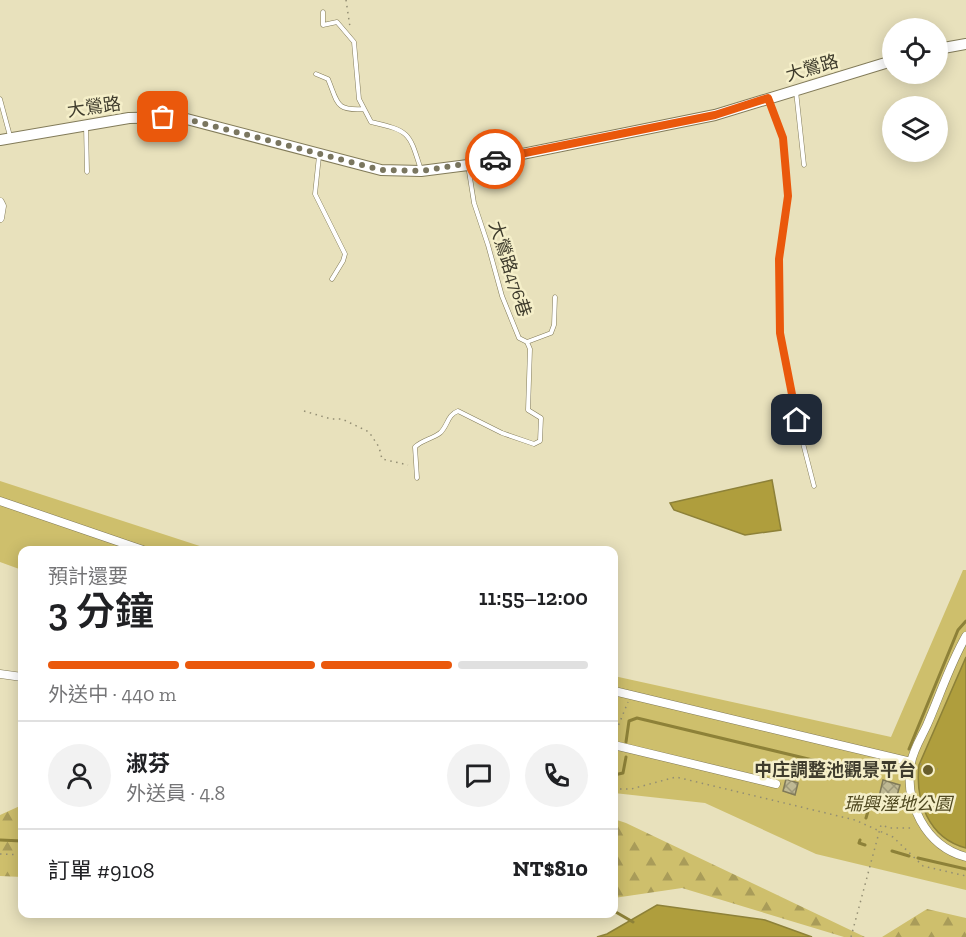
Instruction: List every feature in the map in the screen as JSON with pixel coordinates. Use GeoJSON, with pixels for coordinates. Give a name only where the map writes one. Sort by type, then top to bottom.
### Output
{"type":"FeatureCollection","features":[{"type":"Feature","properties":{"kind":"street"},"geometry":{"type":"LineString","coordinates":[[948,47],[966,44]]}},
{"type":"Feature","properties":{"kind":"street","name":"大鶯路"},"geometry":{"type":"LineString","coordinates":[[5,139],[129,118],[179,117],[381,170],[421,171],[468,165],[715,115],[882,64]]}},
{"type":"Feature","properties":{"kind":"street"},"geometry":{"type":"LineString","coordinates":[[0,201],[2,206],[0,218]]}},
{"type":"Feature","properties":{"kind":"street"},"geometry":{"type":"LineString","coordinates":[[0,501],[130,546]]}},
{"type":"Feature","properties":{"kind":"street"},"geometry":{"type":"LineString","coordinates":[[966,636],[914,762],[911,800],[922,824],[931,836],[947,849],[966,857]]}},
{"type":"Feature","properties":{"kind":"street"},"geometry":{"type":"LineString","coordinates":[[0,674],[18,676]]}},
{"type":"Feature","properties":{"kind":"street"},"geometry":{"type":"LineString","coordinates":[[618,692],[914,762]]}},
{"type":"Feature","properties":{"kind":"street"},"geometry":{"type":"LineString","coordinates":[[618,746],[776,784]]}},
{"type":"Feature","properties":{"kind":"lane"},"geometry":{"type":"LineString","coordinates":[[323,12],[323,25],[337,22],[354,42],[359,99],[370,122],[396,128],[411,139],[421,171]]}},
{"type":"Feature","properties":{"kind":"lane"},"geometry":{"type":"LineString","coordinates":[[316,74],[328,79],[340,106],[348,111],[364,109]]}},
{"type":"Feature","properties":{"kind":"lane"},"geometry":{"type":"LineString","coordinates":[[796,90],[804,165]]}},
{"type":"Feature","properties":{"kind":"lane"},"geometry":{"type":"LineString","coordinates":[[768,98],[783,138],[788,196],[779,259],[780,333],[797,420],[814,486]]}},
{"type":"Feature","properties":{"kind":"lane"},"geometry":{"type":"LineString","coordinates":[[0,99],[5,139]]}},
{"type":"Feature","properties":{"kind":"lane"},"geometry":{"type":"LineString","coordinates":[[86,125],[87,171]]}},
{"type":"Feature","properties":{"kind":"lane"},"geometry":{"type":"LineString","coordinates":[[319,155],[315,194],[345,254],[332,279]]}},
{"type":"Feature","properties":{"kind":"lane","name":"大鶯路476巷"},"geometry":{"type":"LineString","coordinates":[[417,478],[415,447],[419,442],[441,432],[451,414],[458,411],[502,433],[534,444],[540,441],[542,418],[528,410],[530,349],[527,342],[519,338],[502,296],[474,204],[468,165]]}},
{"type":"Feature","properties":{"kind":"lane"},"geometry":{"type":"LineString","coordinates":[[527,342],[551,333],[554,325],[555,297]]}},
{"type":"Feature","properties":{"kind":"path"},"geometry":{"type":"LineString","coordinates":[[346,0],[354,42]]}},
{"type":"Feature","properties":{"kind":"path"},"geometry":{"type":"LineString","coordinates":[[304,411],[342,420],[369,432],[379,447],[382,459],[415,467]]}},
{"type":"Feature","properties":{"kind":"path"},"geometry":{"type":"LineString","coordinates":[[618,726],[630,695]]}},
{"type":"Feature","properties":{"kind":"path"},"geometry":{"type":"LineString","coordinates":[[914,762],[938,769]]}},
{"type":"Feature","properties":{"kind":"path"},"geometry":{"type":"LineString","coordinates":[[618,789],[631,789],[676,777],[855,820],[893,837],[923,866],[966,876]]}},
{"type":"Feature","properties":{"kind":"path"},"geometry":{"type":"LineString","coordinates":[[851,937],[881,825],[890,828],[916,828]]}},
{"type":"Feature","properties":{"kind":"path"},"geometry":{"type":"LineString","coordinates":[[0,854],[18,855]]}},
{"type":"Feature","properties":{"kind":"green space"},"geometry":{"type":"Polygon","coordinates":[[[0,481],[200,546],[18,546],[18,569],[0,562],[0,481]]]}},
{"type":"Feature","properties":{"kind":"green space","name":"瑞興溼地公園"},"geometry":{"type":"Polygon","coordinates":[[[963,570],[966,570],[966,890],[816,854],[705,803],[618,793],[618,677],[891,737],[963,570]]]}},
{"type":"Feature","properties":{"kind":"green space"},"geometry":{"type":"Polygon","coordinates":[[[18,807],[18,877],[0,876],[0,815],[18,807]]]}},
{"type":"Feature","properties":{"kind":"green space"},"geometry":{"type":"Polygon","coordinates":[[[618,820],[865,937],[844,937],[682,888],[618,897],[618,820]]]}},
{"type":"Feature","properties":{"kind":"green space"},"geometry":{"type":"Polygon","coordinates":[[[927,909],[966,918],[966,937],[882,937],[927,909]]]}},
{"type":"Feature","properties":{"kind":"shaded area"},"geometry":{"type":"Polygon","coordinates":[[[772,480],[781,530],[745,535],[674,510],[670,503],[772,480]]]}},
{"type":"Feature","properties":{"kind":"shaded area"},"geometry":{"type":"Polygon","coordinates":[[[966,657],[966,848],[942,836],[933,827],[922,804],[918,778],[919,765],[966,657]]]}},
{"type":"Feature","properties":{"kind":"shaded area"},"geometry":{"type":"Polygon","coordinates":[[[657,905],[765,920],[812,937],[597,937],[607,934],[657,905]]]}},
{"type":"Feature","properties":{"kind":"building"},"geometry":{"type":"Polygon","coordinates":[[[786,779],[798,783],[795,795],[783,791],[786,779]]]}},
{"type":"Feature","properties":{"kind":"building"},"geometry":{"type":"Polygon","coordinates":[[[883,780],[900,785],[893,810],[877,805],[883,780]]]}},
{"type":"Feature","properties":{"kind":"waterway"},"geometry":{"type":"LineString","coordinates":[[909,749],[958,630],[966,621]]}},
{"type":"Feature","properties":{"kind":"waterway"},"geometry":{"type":"LineString","coordinates":[[626,742],[629,721],[637,718],[867,773],[870,778]]}},
{"type":"Feature","properties":{"kind":"waterway"},"geometry":{"type":"LineString","coordinates":[[618,774],[623,773],[626,757]]}},
{"type":"Feature","properties":{"kind":"waterway"},"geometry":{"type":"LineString","coordinates":[[866,818],[871,801]]}},
{"type":"Feature","properties":{"kind":"waterway"},"geometry":{"type":"LineString","coordinates":[[0,840],[18,841]]}},
{"type":"Feature","properties":{"kind":"waterway"},"geometry":{"type":"LineString","coordinates":[[860,840],[859,843],[865,845]]}},
{"type":"Feature","properties":{"kind":"waterway"},"geometry":{"type":"LineString","coordinates":[[892,851],[909,856]]}},
{"type":"Feature","properties":{"kind":"waterway"},"geometry":{"type":"LineString","coordinates":[[918,858],[966,869]]}},
{"type":"Feature","properties":{"kind":"waterway"},"geometry":{"type":"LineString","coordinates":[[618,913],[633,922]]}},
{"type":"Feature","properties":{"kind":"way so far"},"geometry":{"type":"LineString","coordinates":[[163,117],[179,117],[381,170],[421,171],[495,159]]}},
{"type":"Feature","properties":{"kind":"place","name":"中庄調整池觀景平台"},"geometry":{"type":"Point","coordinates":[928,770]}},
{"type":"Feature","properties":{"kind":"route"},"geometry":{"type":"LineString","coordinates":[[495,159],[715,115],[768,98],[783,138],[788,196],[779,259],[780,333],[797,420]]}}]}
